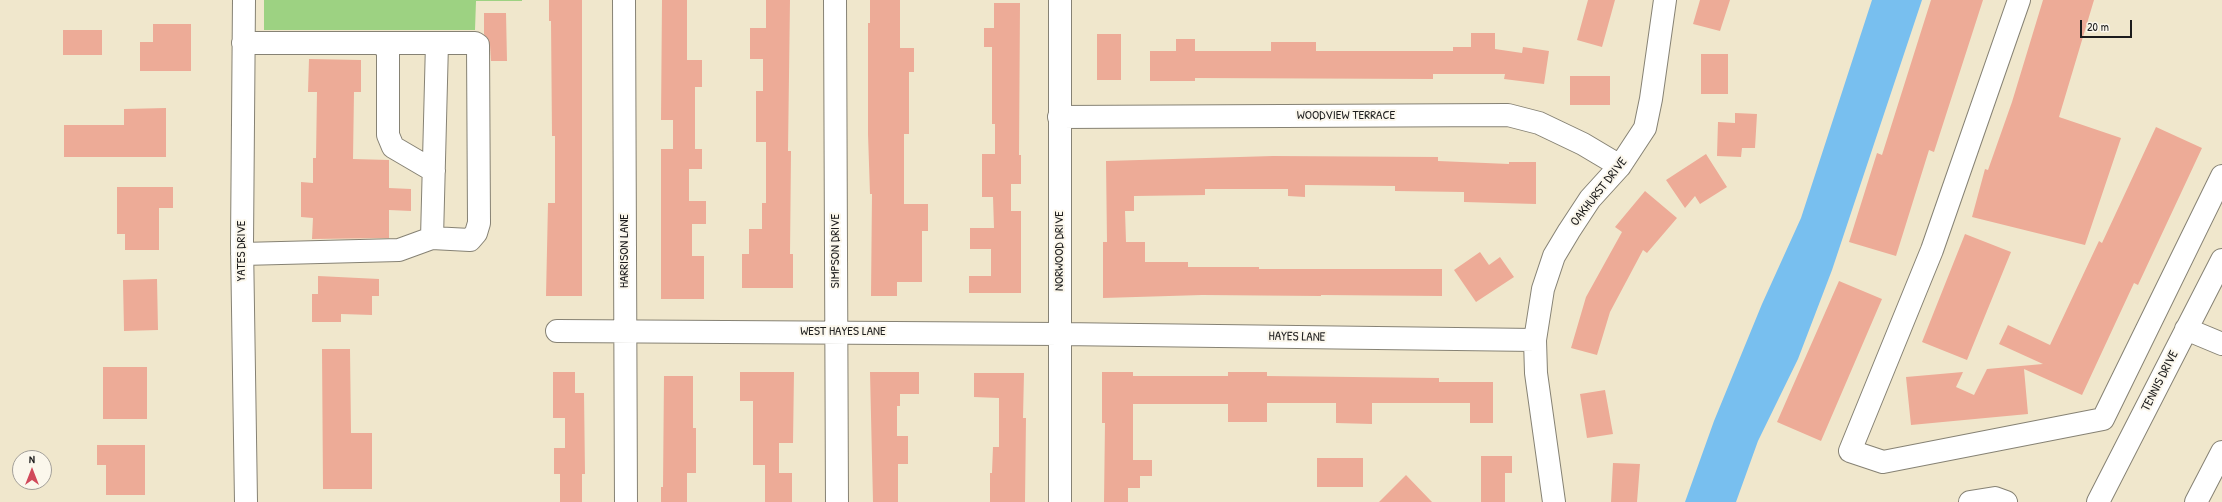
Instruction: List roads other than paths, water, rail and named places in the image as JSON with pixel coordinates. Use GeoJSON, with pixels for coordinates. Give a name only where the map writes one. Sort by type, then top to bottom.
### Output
{"type":"FeatureCollection","features":[{"type":"Feature","properties":{"kind":"street","name":"YATES DRIVE"},"geometry":{"type":"LineString","coordinates":[[244,0],[242,254],[246,502]]}},
{"type":"Feature","properties":{"kind":"street","name":"HARRISON LANE"},"geometry":{"type":"LineString","coordinates":[[624,0],[626,502]]}},
{"type":"Feature","properties":{"kind":"street","name":"SIMPSON DRIVE"},"geometry":{"type":"LineString","coordinates":[[834,0],[837,502]]}},
{"type":"Feature","properties":{"kind":"street","name":"NORWOOD DRIVE"},"geometry":{"type":"LineString","coordinates":[[1060,0],[1060,502]]}},
{"type":"Feature","properties":{"kind":"street","name":"OAKHURST DRIVE"},"geometry":{"type":"LineString","coordinates":[[1554,502],[1536,373],[1535,340],[1542,289],[1554,256],[1568,230],[1590,199],[1620,166],[1645,128],[1651,99],[1665,0]]}},
{"type":"Feature","properties":{"kind":"street"},"geometry":{"type":"LineString","coordinates":[[2018,0],[1932,250],[1850,451],[1884,462],[2103,419]]}},
{"type":"Feature","properties":{"kind":"street"},"geometry":{"type":"LineString","coordinates":[[242,254],[399,250],[432,238],[470,240],[476,233],[479,223],[478,45],[475,42],[380,44],[243,43]]}},
{"type":"Feature","properties":{"kind":"street"},"geometry":{"type":"LineString","coordinates":[[432,238],[437,43]]}},
{"type":"Feature","properties":{"kind":"street"},"geometry":{"type":"LineString","coordinates":[[380,44],[388,48],[388,135],[393,147],[434,171]]}},
{"type":"Feature","properties":{"kind":"street","name":"WOODVIEW TERRACE"},"geometry":{"type":"LineString","coordinates":[[1059,117],[1508,115],[1539,123],[1583,144],[1620,166]]}},
{"type":"Feature","properties":{"kind":"street"},"geometry":{"type":"LineString","coordinates":[[2103,419],[2222,176]]}},
{"type":"Feature","properties":{"kind":"street","name":"TENNIS DRIVE"},"geometry":{"type":"LineString","coordinates":[[2098,502],[2222,260]]}},
{"type":"Feature","properties":{"kind":"street"},"geometry":{"type":"LineString","coordinates":[[2186,329],[2222,344]]}},
{"type":"Feature","properties":{"kind":"street"},"geometry":{"type":"LineString","coordinates":[[557,331],[626,332]]}},
{"type":"Feature","properties":{"kind":"street","name":"WEST HAYES LANE"},"geometry":{"type":"LineString","coordinates":[[626,332],[1060,334]]}},
{"type":"Feature","properties":{"kind":"street","name":"HAYES LANE"},"geometry":{"type":"LineString","coordinates":[[1060,334],[1535,340]]}},
{"type":"Feature","properties":{"kind":"street"},"geometry":{"type":"LineString","coordinates":[[2103,419],[2128,443]]}},
{"type":"Feature","properties":{"kind":"street"},"geometry":{"type":"LineString","coordinates":[[2196,502],[2222,452]]}},
{"type":"Feature","properties":{"kind":"street"},"geometry":{"type":"LineString","coordinates":[[1970,502],[1995,498],[2006,502]]}},
{"type":"Feature","properties":{"kind":"water"},"geometry":{"type":"Polygon","coordinates":[[[1872,0],[1922,0],[1832,270],[1798,359],[1758,441],[1736,502],[1685,502],[1714,421],[1762,304],[1801,218],[1872,0]]]}}]}
